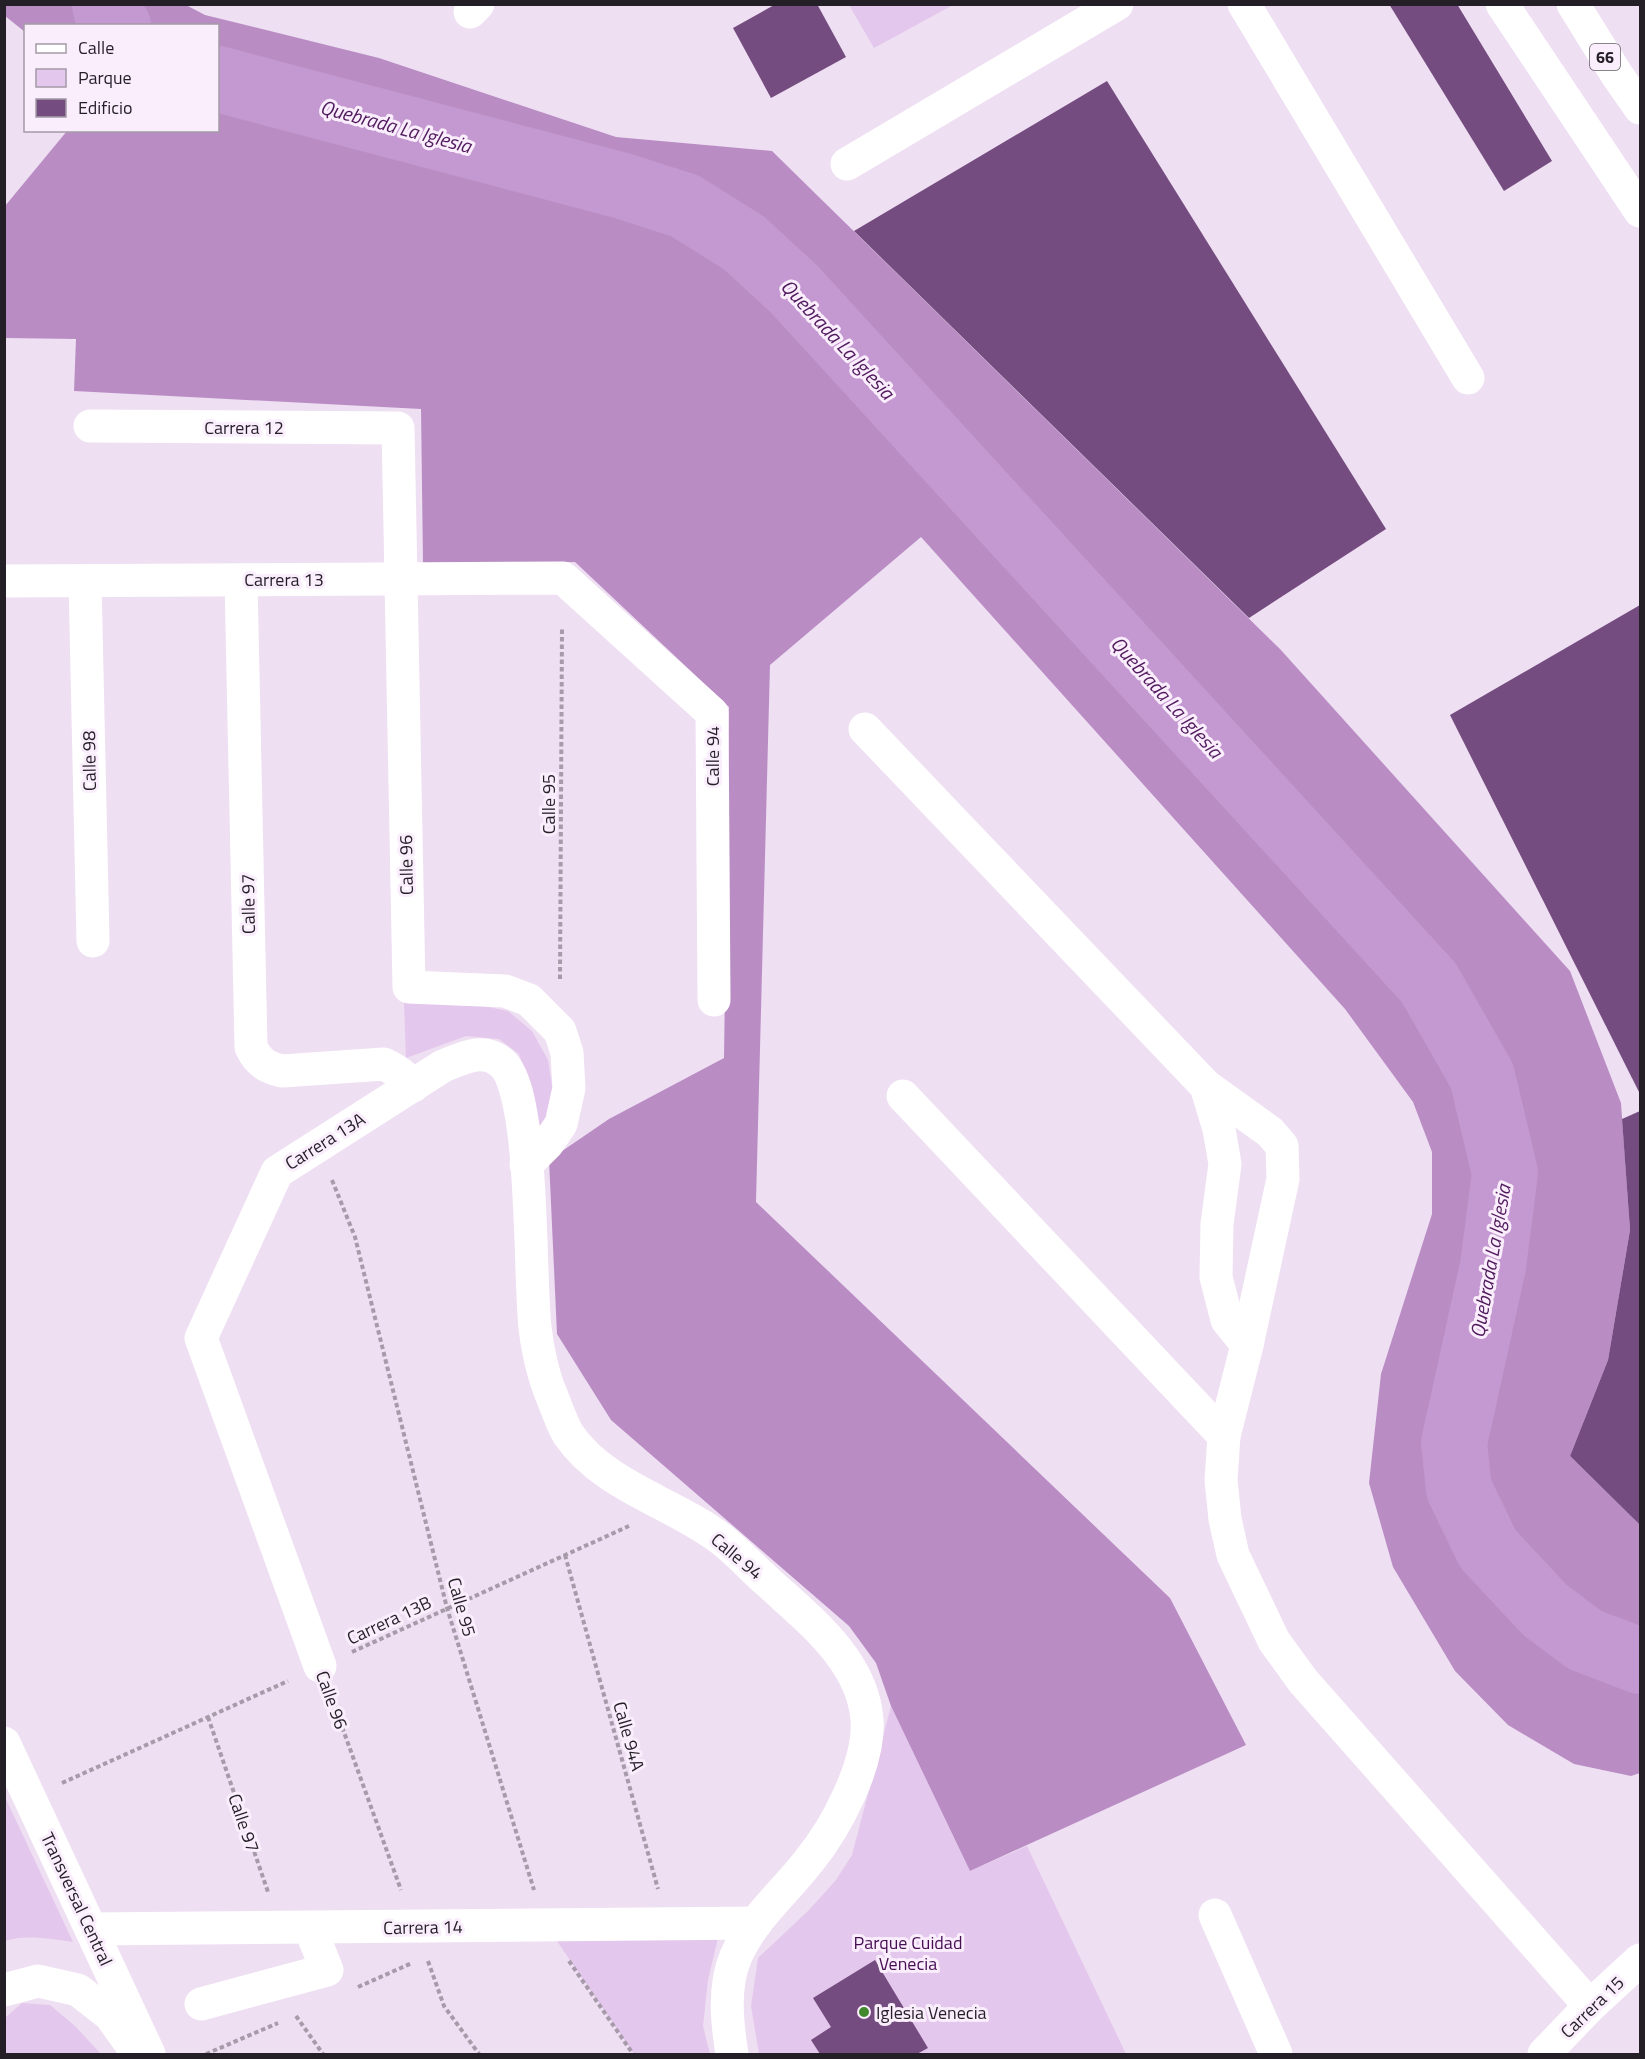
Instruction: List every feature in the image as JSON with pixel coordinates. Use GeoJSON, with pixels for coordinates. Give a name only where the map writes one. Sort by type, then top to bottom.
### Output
{"type":"FeatureCollection","features":[{"type":"Feature","properties":{"kind":"main road"},"geometry":{"type":"LineString","coordinates":[[847,164],[1117,4]]}},
{"type":"Feature","properties":{"kind":"main road"},"geometry":{"type":"LineString","coordinates":[[1244,4],[1468,378]]}},
{"type":"Feature","properties":{"kind":"main road"},"geometry":{"type":"LineString","coordinates":[[1502,4],[1641,211]]}},
{"type":"Feature","properties":{"kind":"main road","name":"66"},"geometry":{"type":"LineString","coordinates":[[1573,4],[1617,75],[1641,108]]}},
{"type":"Feature","properties":{"kind":"main road","name":"Carrera 12"},"geometry":{"type":"LineString","coordinates":[[90,426],[398,428]]}},
{"type":"Feature","properties":{"kind":"main road","name":"Calle 96"},"geometry":{"type":"LineString","coordinates":[[398,428],[409,987],[505,991],[529,1000],[560,1031]]}},
{"type":"Feature","properties":{"kind":"main road","name":"Carrera 13"},"geometry":{"type":"LineString","coordinates":[[4,581],[563,578]]}},
{"type":"Feature","properties":{"kind":"main road","name":"Calle 94"},"geometry":{"type":"LineString","coordinates":[[563,578],[712,713],[714,1000]]}},
{"type":"Feature","properties":{"kind":"main road","name":"Calle 97"},"geometry":{"type":"LineString","coordinates":[[242,579],[251,1047],[256,1059],[268,1067],[282,1071],[384,1065],[405,1076],[413,1086]]}},
{"type":"Feature","properties":{"kind":"main road","name":"Calle 98"},"geometry":{"type":"LineString","coordinates":[[86,581],[93,941]]}},
{"type":"Feature","properties":{"kind":"main road"},"geometry":{"type":"LineString","coordinates":[[865,729],[1206,1086],[1269,1132],[1282,1146],[1283,1179],[1247,1345],[1224,1436],[1221,1480],[1224,1520],[1233,1556],[1274,1641],[1311,1690],[1590,2006]]}},
{"type":"Feature","properties":{"kind":"main road"},"geometry":{"type":"LineString","coordinates":[[526,1165],[548,1143],[561,1124],[569,1088],[567,1053],[560,1031]]}},
{"type":"Feature","properties":{"kind":"main road","name":"Carrera 13A"},"geometry":{"type":"LineString","coordinates":[[201,1338],[277,1172],[443,1066],[469,1056],[487,1054],[503,1064]]}},
{"type":"Feature","properties":{"kind":"main road","name":"Calle 94"},"geometry":{"type":"LineString","coordinates":[[503,1064],[512,1079],[519,1100],[526,1165],[535,1328],[549,1390],[568,1433],[592,1460],[616,1478],[721,1539],[826,1635],[846,1662],[861,1690],[867,1721],[864,1753],[852,1790],[834,1825],[809,1862],[756,1923],[736,1957],[728,1989],[727,2026],[732,2055]]}},
{"type":"Feature","properties":{"kind":"main road"},"geometry":{"type":"LineString","coordinates":[[1206,1086],[1219,1129],[1225,1164],[1217,1224],[1216,1277],[1227,1320],[1247,1345]]}},
{"type":"Feature","properties":{"kind":"main road"},"geometry":{"type":"LineString","coordinates":[[903,1096],[1224,1436]]}},
{"type":"Feature","properties":{"kind":"main road","name":"Calle 96"},"geometry":{"type":"LineString","coordinates":[[201,1338],[320,1666]]}},
{"type":"Feature","properties":{"kind":"main road","name":"Transversal Central"},"geometry":{"type":"LineString","coordinates":[[4,1743],[149,2055]]}},
{"type":"Feature","properties":{"kind":"main road"},"geometry":{"type":"LineString","coordinates":[[1215,1916],[1276,2055]]}},
{"type":"Feature","properties":{"kind":"main road","name":"Carrera 14"},"geometry":{"type":"LineString","coordinates":[[91,1929],[756,1923]]}},
{"type":"Feature","properties":{"kind":"main road"},"geometry":{"type":"LineString","coordinates":[[201,2004],[327,1970],[295,1928]]}},
{"type":"Feature","properties":{"kind":"main road","name":"Carrera 15"},"geometry":{"type":"LineString","coordinates":[[1544,2055],[1590,2006],[1641,1960]]}},
{"type":"Feature","properties":{"kind":"main road"},"geometry":{"type":"LineString","coordinates":[[4,1990],[38,1981],[78,1990],[110,2015],[138,2055]]}},
{"type":"Feature","properties":{"kind":"path","name":"Calle 95"},"geometry":{"type":"LineString","coordinates":[[560,1031],[563,578]]}},
{"type":"Feature","properties":{"kind":"path","name":"Calle 95"},"geometry":{"type":"LineString","coordinates":[[317,1145],[356,1237],[447,1608],[545,1926],[633,2055]]}},
{"type":"Feature","properties":{"kind":"path","name":"Carrera 13B"},"geometry":{"type":"LineString","coordinates":[[56,1786],[668,1508]]}},
{"type":"Feature","properties":{"kind":"path","name":"Calle 94A"},"geometry":{"type":"LineString","coordinates":[[565,1556],[668,1924]]}},
{"type":"Feature","properties":{"kind":"path","name":"Calle 96"},"geometry":{"type":"LineString","coordinates":[[320,1666],[444,2006],[479,2055]]}},
{"type":"Feature","properties":{"kind":"path","name":"Calle 97"},"geometry":{"type":"LineString","coordinates":[[207,1717],[295,1928]]}},
{"type":"Feature","properties":{"kind":"path"},"geometry":{"type":"LineString","coordinates":[[295,2015],[323,2055]]}},
{"type":"Feature","properties":{"kind":"green space"},"geometry":{"type":"Polygon","coordinates":[[[849,5],[953,5],[874,48],[849,5]]]}},
{"type":"Feature","properties":{"kind":"green space"},"geometry":{"type":"Polygon","coordinates":[[[404,1003],[478,1005],[508,1011],[532,1031],[548,1060],[554,1098],[542,1136],[532,1092],[519,1054],[499,1039],[466,1036],[406,1058],[404,1003]]]}},
{"type":"Feature","properties":{"kind":"green space","name":"Parque Cuidad Venecia"},"geometry":{"type":"Polygon","coordinates":[[[891,1706],[970,1871],[1027,1846],[1126,2054],[759,2054],[751,2006],[758,1958],[809,1910],[836,1880],[852,1855],[891,1706]]]}},
{"type":"Feature","properties":{"kind":"green space"},"geometry":{"type":"Polygon","coordinates":[[[4,1797],[73,1942],[30,1937],[5,1941],[4,1797]]]}},
{"type":"Feature","properties":{"kind":"green space"},"geometry":{"type":"Polygon","coordinates":[[[718,1938],[708,1980],[703,2026],[710,2054],[634,2054],[557,1941],[718,1938]]]}},
{"type":"Feature","properties":{"kind":"green space"},"geometry":{"type":"Polygon","coordinates":[[[22,2003],[50,2005],[75,2026],[101,2054],[5,2054],[5,2018],[22,2003]]]}},
{"type":"Feature","properties":{"kind":"shaded area"},"geometry":{"type":"Polygon","coordinates":[[[5,5],[186,5],[205,15],[379,58],[616,137],[772,151],[1280,649],[1570,971],[1621,1103],[1630,1230],[1608,1360],[1570,1456],[1640,1525],[1640,1773],[1631,1776],[1574,1764],[1508,1725],[1455,1671],[1393,1567],[1369,1483],[1381,1374],[1432,1214],[1432,1152],[1413,1102],[1345,1009],[921,537],[770,665],[756,1202],[1170,1598],[1246,1745],[970,1871],[891,1706],[876,1663],[849,1626],[611,1420],[557,1334],[549,1160],[609,1119],[724,1058],[729,707],[575,562],[423,564],[421,409],[74,391],[76,339],[5,338],[5,206],[66,132],[219,132],[219,24],[24,24],[24,31],[5,16],[5,5]]]}},
{"type":"Feature","properties":{"kind":"building"},"geometry":{"type":"Polygon","coordinates":[[[776,4],[817,4],[846,57],[771,98],[733,28],[776,4]]]}},
{"type":"Feature","properties":{"kind":"building"},"geometry":{"type":"Polygon","coordinates":[[[1389,4],[1457,4],[1552,161],[1504,191],[1389,4]]]}},
{"type":"Feature","properties":{"kind":"building"},"geometry":{"type":"Polygon","coordinates":[[[1107,81],[1386,529],[1249,618],[854,231],[1107,81]]]}},
{"type":"Feature","properties":{"kind":"building"},"geometry":{"type":"Polygon","coordinates":[[[1640,605],[1640,1094],[1450,715],[1640,605]]]}},
{"type":"Feature","properties":{"kind":"building"},"geometry":{"type":"Polygon","coordinates":[[[1640,1111],[1640,1525],[1570,1456],[1608,1360],[1630,1230],[1622,1119],[1640,1111]]]}},
{"type":"Feature","properties":{"kind":"building","name":"Iglesia Venecia"},"geometry":{"type":"Polygon","coordinates":[[[875,1960],[928,2048],[917,2054],[820,2054],[811,2040],[831,2027],[813,1998],[875,1960]]]}},
{"type":"Feature","properties":{"kind":"waterway","name":"Quebrada La Iglesia"},"geometry":{"type":"LineString","coordinates":[[105,4],[108,17],[116,24]]}},
{"type":"Feature","properties":{"kind":"waterway","name":"Quebrada La Iglesia"},"geometry":{"type":"LineString","coordinates":[[219,79],[623,186],[685,206],[744,243],[794,289],[1429,983],[1482,1076],[1505,1173],[1493,1266],[1454,1443],[1459,1489],[1488,1549],[1545,1610],[1585,1640],[1640,1661]]}},
{"type":"Feature","properties":{"kind":"place","name":"Iglesia Venecia"},"geometry":{"type":"Point","coordinates":[864,2012]}}]}
